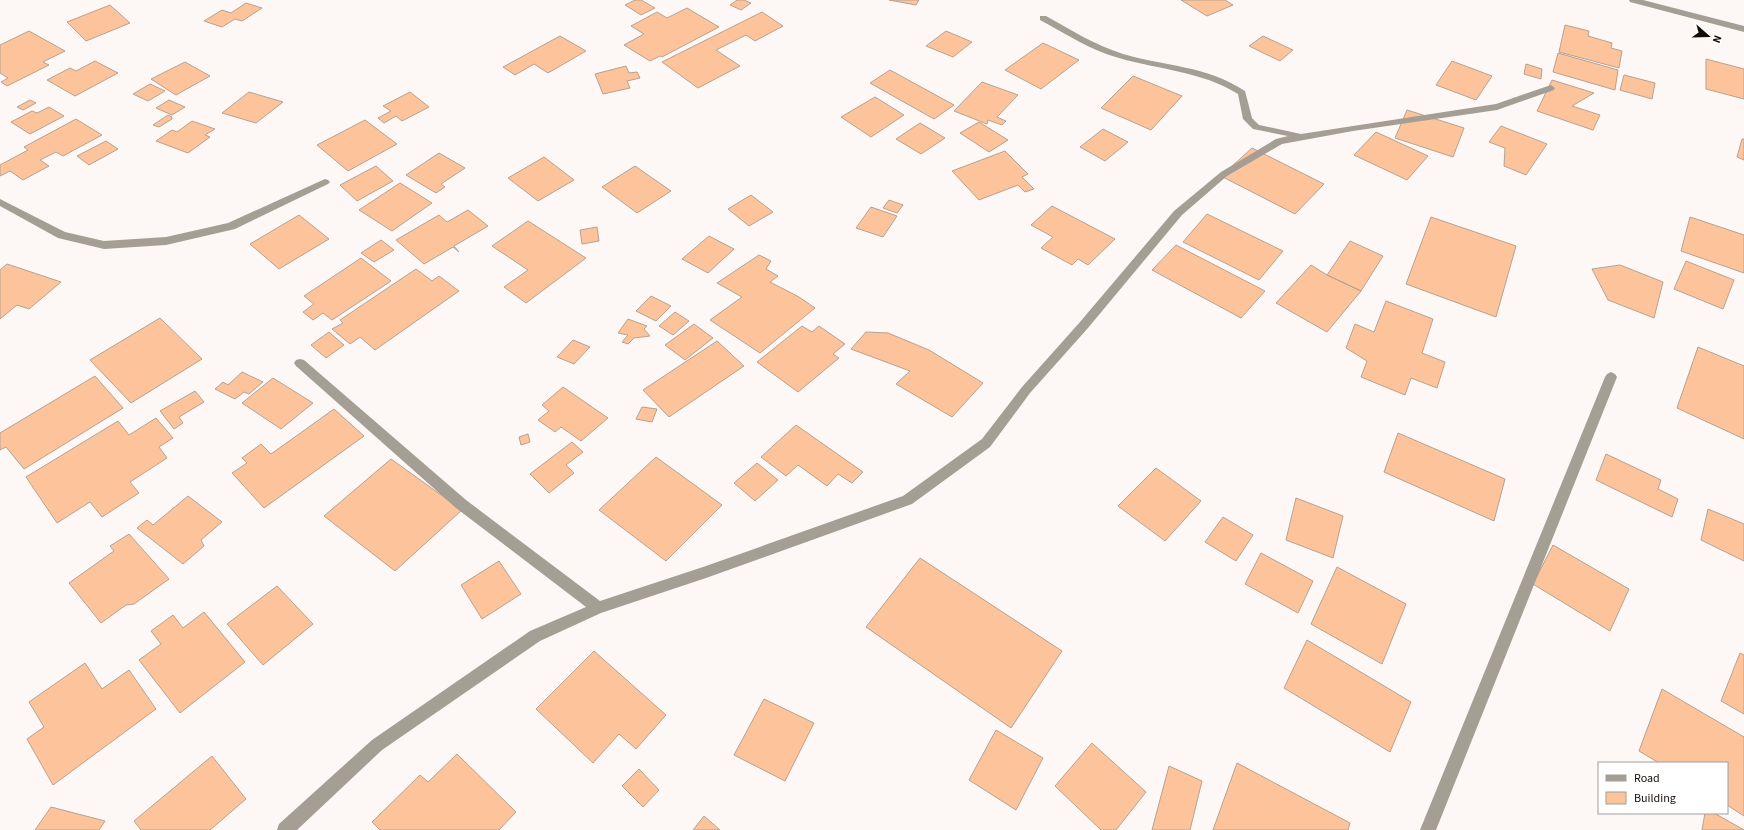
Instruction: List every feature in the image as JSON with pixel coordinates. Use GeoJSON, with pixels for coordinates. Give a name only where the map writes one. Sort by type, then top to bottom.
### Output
{"type":"FeatureCollection","features":[{"type":"Feature","properties":{"kind":"street"},"geometry":{"type":"LineString","coordinates":[[1632,0],[1744,29]]}},
{"type":"Feature","properties":{"kind":"street"},"geometry":{"type":"LineString","coordinates":[[1044,18],[1093,46],[1138,60],[1180,67],[1212,76],[1242,93],[1248,120],[1256,127],[1304,137]]}},
{"type":"Feature","properties":{"kind":"street"},"geometry":{"type":"LineString","coordinates":[[285,830],[377,745],[535,636],[598,608],[713,570],[907,500],[986,443],[1026,390],[1084,325],[1178,213],[1224,174],[1279,141],[1353,128],[1497,107],[1551,88]]}},
{"type":"Feature","properties":{"kind":"street"},"geometry":{"type":"LineString","coordinates":[[0,202],[62,235],[104,245],[166,241],[231,226],[325,182]]}},
{"type":"Feature","properties":{"kind":"street"},"geometry":{"type":"LineString","coordinates":[[300,364],[461,504],[598,608]]}},
{"type":"Feature","properties":{"kind":"street"},"geometry":{"type":"LineString","coordinates":[[1428,830],[1610,377]]}},
{"type":"Feature","properties":{"kind":"building"},"geometry":{"type":"Polygon","coordinates":[[[635,0],[641,0],[655,8],[641,15],[625,5],[635,0]]]}},
{"type":"Feature","properties":{"kind":"building"},"geometry":{"type":"Polygon","coordinates":[[[737,0],[744,0],[751,3],[741,10],[730,5],[737,0]]]}},
{"type":"Feature","properties":{"kind":"building"},"geometry":{"type":"Polygon","coordinates":[[[889,0],[919,0],[916,5],[889,0]]]}},
{"type":"Feature","properties":{"kind":"building"},"geometry":{"type":"Polygon","coordinates":[[[1181,0],[1225,0],[1233,5],[1207,16],[1181,0]]]}},
{"type":"Feature","properties":{"kind":"building"},"geometry":{"type":"Polygon","coordinates":[[[246,3],[262,8],[242,21],[235,19],[222,27],[204,21],[222,10],[231,13],[246,3]]]}},
{"type":"Feature","properties":{"kind":"building"},"geometry":{"type":"Polygon","coordinates":[[[110,5],[130,23],[86,41],[67,22],[110,5]]]}},
{"type":"Feature","properties":{"kind":"building"},"geometry":{"type":"Polygon","coordinates":[[[687,8],[719,27],[662,57],[660,56],[650,61],[624,45],[644,34],[631,26],[657,12],[667,18],[687,8]]]}},
{"type":"Feature","properties":{"kind":"building"},"geometry":{"type":"Polygon","coordinates":[[[762,12],[783,26],[755,41],[746,35],[716,50],[740,66],[698,88],[662,62],[762,12]]]}},
{"type":"Feature","properties":{"kind":"building"},"geometry":{"type":"Polygon","coordinates":[[[1565,25],[1589,31],[1588,36],[1612,43],[1611,48],[1622,51],[1619,68],[1559,52],[1565,25]]]}},
{"type":"Feature","properties":{"kind":"building"},"geometry":{"type":"Polygon","coordinates":[[[29,31],[65,51],[43,62],[49,65],[7,86],[1,82],[8,78],[0,73],[0,45],[29,31]]]}},
{"type":"Feature","properties":{"kind":"building"},"geometry":{"type":"Polygon","coordinates":[[[946,31],[972,42],[953,57],[926,46],[946,31]]]}},
{"type":"Feature","properties":{"kind":"building"},"geometry":{"type":"Polygon","coordinates":[[[560,36],[586,51],[548,73],[534,64],[515,75],[503,67],[560,36]]]}},
{"type":"Feature","properties":{"kind":"building"},"geometry":{"type":"Polygon","coordinates":[[[1263,36],[1293,50],[1280,61],[1249,46],[1263,36]]]}},
{"type":"Feature","properties":{"kind":"building"},"geometry":{"type":"Polygon","coordinates":[[[1043,43],[1079,60],[1041,89],[1005,70],[1043,43]]]}},
{"type":"Feature","properties":{"kind":"building"},"geometry":{"type":"Polygon","coordinates":[[[1558,53],[1618,70],[1615,90],[1553,72],[1558,53]]]}},
{"type":"Feature","properties":{"kind":"building"},"geometry":{"type":"Polygon","coordinates":[[[1706,59],[1744,69],[1744,99],[1706,89],[1706,59]]]}},
{"type":"Feature","properties":{"kind":"building"},"geometry":{"type":"Polygon","coordinates":[[[95,61],[118,73],[75,96],[47,80],[70,68],[76,71],[95,61]]]}},
{"type":"Feature","properties":{"kind":"building"},"geometry":{"type":"Polygon","coordinates":[[[1452,61],[1492,76],[1476,100],[1436,85],[1452,61]]]}},
{"type":"Feature","properties":{"kind":"building"},"geometry":{"type":"Polygon","coordinates":[[[185,62],[210,76],[176,95],[151,79],[185,62]]]}},
{"type":"Feature","properties":{"kind":"building"},"geometry":{"type":"Polygon","coordinates":[[[1526,64],[1542,69],[1541,79],[1524,74],[1526,64]]]}},
{"type":"Feature","properties":{"kind":"building"},"geometry":{"type":"Polygon","coordinates":[[[626,66],[629,73],[637,72],[640,78],[627,81],[630,88],[603,94],[595,74],[626,66]]]}},
{"type":"Feature","properties":{"kind":"building"},"geometry":{"type":"Polygon","coordinates":[[[890,70],[954,105],[934,119],[870,83],[890,70]]]}},
{"type":"Feature","properties":{"kind":"building"},"geometry":{"type":"Polygon","coordinates":[[[1624,75],[1655,83],[1652,99],[1620,90],[1624,75]]]}},
{"type":"Feature","properties":{"kind":"building"},"geometry":{"type":"Polygon","coordinates":[[[1133,76],[1182,96],[1151,130],[1101,108],[1133,76]]]}},
{"type":"Feature","properties":{"kind":"building"},"geometry":{"type":"Polygon","coordinates":[[[1552,80],[1594,93],[1572,106],[1600,115],[1593,130],[1537,111],[1552,80]]]}},
{"type":"Feature","properties":{"kind":"building"},"geometry":{"type":"Polygon","coordinates":[[[982,82],[1018,95],[997,117],[1006,121],[1002,125],[988,120],[987,124],[954,111],[982,82]]]}},
{"type":"Feature","properties":{"kind":"building"},"geometry":{"type":"Polygon","coordinates":[[[150,84],[165,91],[148,101],[133,94],[150,84]]]}},
{"type":"Feature","properties":{"kind":"building"},"geometry":{"type":"Polygon","coordinates":[[[249,92],[283,102],[256,123],[222,113],[249,92]]]}},
{"type":"Feature","properties":{"kind":"building"},"geometry":{"type":"Polygon","coordinates":[[[410,92],[429,107],[402,121],[396,116],[384,123],[378,118],[391,111],[383,106],[410,92]]]}},
{"type":"Feature","properties":{"kind":"building"},"geometry":{"type":"Polygon","coordinates":[[[875,97],[904,115],[871,137],[841,117],[875,97]]]}},
{"type":"Feature","properties":{"kind":"building"},"geometry":{"type":"Polygon","coordinates":[[[30,100],[36,103],[23,110],[17,107],[30,100]]]}},
{"type":"Feature","properties":{"kind":"building"},"geometry":{"type":"Polygon","coordinates":[[[169,100],[185,107],[172,115],[156,108],[169,100]]]}},
{"type":"Feature","properties":{"kind":"building"},"geometry":{"type":"Polygon","coordinates":[[[49,107],[64,116],[30,134],[11,122],[32,111],[37,113],[49,107]]]}},
{"type":"Feature","properties":{"kind":"building"},"geometry":{"type":"Polygon","coordinates":[[[1407,110],[1464,128],[1453,157],[1395,138],[1407,110]]]}},
{"type":"Feature","properties":{"kind":"building"},"geometry":{"type":"Polygon","coordinates":[[[168,115],[172,117],[172,119],[159,127],[153,125],[168,115]]]}},
{"type":"Feature","properties":{"kind":"building"},"geometry":{"type":"Polygon","coordinates":[[[76,119],[102,135],[63,156],[56,152],[40,160],[49,166],[23,180],[10,171],[0,176],[0,165],[28,150],[24,147],[76,119]]]}},
{"type":"Feature","properties":{"kind":"building"},"geometry":{"type":"Polygon","coordinates":[[[365,120],[397,144],[348,171],[317,145],[365,120]]]}},
{"type":"Feature","properties":{"kind":"building"},"geometry":{"type":"Polygon","coordinates":[[[192,121],[215,129],[205,135],[210,137],[188,153],[156,141],[172,130],[177,132],[192,121]]]}},
{"type":"Feature","properties":{"kind":"building"},"geometry":{"type":"Polygon","coordinates":[[[979,122],[1008,140],[989,152],[960,133],[979,122]]]}},
{"type":"Feature","properties":{"kind":"building"},"geometry":{"type":"Polygon","coordinates":[[[920,123],[945,138],[921,154],[896,139],[920,123]]]}},
{"type":"Feature","properties":{"kind":"building"},"geometry":{"type":"Polygon","coordinates":[[[1501,126],[1547,144],[1526,175],[1504,166],[1505,148],[1489,142],[1501,126]]]}},
{"type":"Feature","properties":{"kind":"building"},"geometry":{"type":"Polygon","coordinates":[[[1103,129],[1128,142],[1105,161],[1080,147],[1103,129]]]}},
{"type":"Feature","properties":{"kind":"building"},"geometry":{"type":"Polygon","coordinates":[[[1376,132],[1428,156],[1407,180],[1354,155],[1376,132]]]}},
{"type":"Feature","properties":{"kind":"building"},"geometry":{"type":"Polygon","coordinates":[[[1742,139],[1744,139],[1744,160],[1737,157],[1742,139]]]}},
{"type":"Feature","properties":{"kind":"building"},"geometry":{"type":"Polygon","coordinates":[[[106,141],[118,149],[89,165],[77,156],[106,141]]]}},
{"type":"Feature","properties":{"kind":"building"},"geometry":{"type":"Polygon","coordinates":[[[1252,148],[1324,184],[1295,214],[1221,176],[1252,148]]]}},
{"type":"Feature","properties":{"kind":"building"},"geometry":{"type":"Polygon","coordinates":[[[1005,151],[1028,174],[1022,177],[1034,189],[1025,192],[1018,185],[979,200],[952,171],[1005,151]]]}},
{"type":"Feature","properties":{"kind":"building"},"geometry":{"type":"Polygon","coordinates":[[[439,153],[465,168],[441,184],[445,187],[436,193],[406,175],[439,153]]]}},
{"type":"Feature","properties":{"kind":"building"},"geometry":{"type":"Polygon","coordinates":[[[544,157],[574,180],[538,201],[508,178],[544,157]]]}},
{"type":"Feature","properties":{"kind":"building"},"geometry":{"type":"Polygon","coordinates":[[[376,166],[393,181],[357,201],[340,185],[376,166]]]}},
{"type":"Feature","properties":{"kind":"building"},"geometry":{"type":"Polygon","coordinates":[[[635,166],[671,191],[637,213],[602,187],[635,166]]]}},
{"type":"Feature","properties":{"kind":"building"},"geometry":{"type":"Polygon","coordinates":[[[400,183],[432,203],[392,231],[359,210],[400,183]]]}},
{"type":"Feature","properties":{"kind":"building"},"geometry":{"type":"Polygon","coordinates":[[[751,195],[773,212],[749,226],[728,209],[751,195]]]}},
{"type":"Feature","properties":{"kind":"building"},"geometry":{"type":"Polygon","coordinates":[[[889,200],[903,205],[897,213],[883,208],[889,200]]]}},
{"type":"Feature","properties":{"kind":"building"},"geometry":{"type":"Polygon","coordinates":[[[1052,206],[1115,239],[1088,265],[1078,259],[1072,265],[1041,248],[1053,237],[1031,225],[1052,206]]]}},
{"type":"Feature","properties":{"kind":"building"},"geometry":{"type":"Polygon","coordinates":[[[871,207],[897,216],[883,237],[856,228],[871,207]]]}},
{"type":"Feature","properties":{"kind":"building"},"geometry":{"type":"Polygon","coordinates":[[[468,210],[488,226],[454,246],[459,252],[453,247],[424,264],[396,240],[439,215],[447,222],[468,210]]]}},
{"type":"Feature","properties":{"kind":"building"},"geometry":{"type":"Polygon","coordinates":[[[1207,214],[1283,251],[1259,280],[1183,242],[1207,214]]]}},
{"type":"Feature","properties":{"kind":"building"},"geometry":{"type":"Polygon","coordinates":[[[299,215],[329,239],[279,269],[250,244],[299,215]]]}},
{"type":"Feature","properties":{"kind":"building"},"geometry":{"type":"Polygon","coordinates":[[[1431,217],[1516,246],[1496,317],[1406,284],[1431,217]]]}},
{"type":"Feature","properties":{"kind":"building"},"geometry":{"type":"Polygon","coordinates":[[[1690,217],[1744,235],[1744,273],[1681,251],[1690,217]]]}},
{"type":"Feature","properties":{"kind":"building"},"geometry":{"type":"Polygon","coordinates":[[[528,221],[586,258],[526,303],[504,287],[528,270],[492,246],[528,221]]]}},
{"type":"Feature","properties":{"kind":"building"},"geometry":{"type":"Polygon","coordinates":[[[597,227],[599,241],[582,244],[580,230],[597,227]]]}},
{"type":"Feature","properties":{"kind":"building"},"geometry":{"type":"Polygon","coordinates":[[[709,236],[734,249],[708,273],[682,259],[709,236]]]}},
{"type":"Feature","properties":{"kind":"building"},"geometry":{"type":"Polygon","coordinates":[[[381,240],[394,250],[374,262],[361,253],[381,240]]]}},
{"type":"Feature","properties":{"kind":"building"},"geometry":{"type":"Polygon","coordinates":[[[1350,241],[1383,256],[1361,291],[1327,275],[1350,241]]]}},
{"type":"Feature","properties":{"kind":"building"},"geometry":{"type":"Polygon","coordinates":[[[1176,245],[1265,291],[1241,318],[1152,270],[1176,245]]]}},
{"type":"Feature","properties":{"kind":"building"},"geometry":{"type":"Polygon","coordinates":[[[759,255],[771,261],[766,269],[778,276],[770,282],[799,297],[815,308],[760,353],[710,320],[742,297],[717,283],[759,255]]]}},
{"type":"Feature","properties":{"kind":"building"},"geometry":{"type":"Polygon","coordinates":[[[361,258],[391,281],[332,320],[323,313],[313,320],[303,312],[314,304],[304,296],[361,258]]]}},
{"type":"Feature","properties":{"kind":"building"},"geometry":{"type":"Polygon","coordinates":[[[1686,261],[1734,280],[1723,309],[1674,289],[1686,261]]]}},
{"type":"Feature","properties":{"kind":"building"},"geometry":{"type":"Polygon","coordinates":[[[7,264],[61,282],[29,309],[17,305],[0,319],[0,270],[7,264]]]}},
{"type":"Feature","properties":{"kind":"building"},"geometry":{"type":"Polygon","coordinates":[[[1311,265],[1327,275],[1361,291],[1327,332],[1276,303],[1311,265]]]}},
{"type":"Feature","properties":{"kind":"building"},"geometry":{"type":"Polygon","coordinates":[[[1620,265],[1663,282],[1654,318],[1608,300],[1592,269],[1620,265]]]}},
{"type":"Feature","properties":{"kind":"building"},"geometry":{"type":"Polygon","coordinates":[[[416,269],[432,281],[439,276],[459,291],[375,350],[360,337],[350,344],[332,329],[343,323],[340,320],[416,269]]]}},
{"type":"Feature","properties":{"kind":"building"},"geometry":{"type":"Polygon","coordinates":[[[651,296],[671,306],[656,321],[636,311],[651,296]]]}},
{"type":"Feature","properties":{"kind":"building"},"geometry":{"type":"Polygon","coordinates":[[[1386,301],[1433,319],[1422,353],[1445,362],[1437,388],[1411,378],[1405,395],[1361,377],[1367,361],[1346,348],[1355,324],[1374,332],[1386,301]]]}},
{"type":"Feature","properties":{"kind":"building"},"geometry":{"type":"Polygon","coordinates":[[[675,312],[689,321],[673,335],[659,326],[675,312]]]}},
{"type":"Feature","properties":{"kind":"building"},"geometry":{"type":"Polygon","coordinates":[[[160,318],[202,359],[131,403],[90,360],[160,318]]]}},
{"type":"Feature","properties":{"kind":"building"},"geometry":{"type":"Polygon","coordinates":[[[628,319],[647,326],[644,329],[650,336],[634,338],[628,344],[622,342],[628,335],[618,333],[628,319]]]}},
{"type":"Feature","properties":{"kind":"building"},"geometry":{"type":"Polygon","coordinates":[[[694,324],[713,338],[685,360],[665,345],[694,324]]]}},
{"type":"Feature","properties":{"kind":"building"},"geometry":{"type":"Polygon","coordinates":[[[802,326],[812,332],[819,326],[845,344],[833,354],[839,358],[798,392],[757,362],[802,326]]]}},
{"type":"Feature","properties":{"kind":"building"},"geometry":{"type":"Polygon","coordinates":[[[329,332],[344,345],[326,358],[311,345],[329,332]]]}},
{"type":"Feature","properties":{"kind":"building"},"geometry":{"type":"Polygon","coordinates":[[[866,332],[888,333],[929,350],[983,383],[952,417],[896,384],[910,371],[851,349],[866,332]]]}},
{"type":"Feature","properties":{"kind":"building"},"geometry":{"type":"Polygon","coordinates":[[[573,340],[590,347],[574,364],[557,357],[573,340]]]}},
{"type":"Feature","properties":{"kind":"building"},"geometry":{"type":"Polygon","coordinates":[[[717,341],[744,366],[669,417],[643,390],[717,341]]]}},
{"type":"Feature","properties":{"kind":"building"},"geometry":{"type":"Polygon","coordinates":[[[1698,347],[1744,366],[1744,439],[1677,408],[1698,347]]]}},
{"type":"Feature","properties":{"kind":"building"},"geometry":{"type":"Polygon","coordinates":[[[242,372],[263,382],[249,394],[244,392],[235,399],[215,389],[223,382],[228,385],[242,372]]]}},
{"type":"Feature","properties":{"kind":"building"},"geometry":{"type":"Polygon","coordinates":[[[95,376],[123,408],[24,469],[6,447],[0,450],[0,433],[95,376]]]}},
{"type":"Feature","properties":{"kind":"building"},"geometry":{"type":"Polygon","coordinates":[[[273,378],[313,403],[281,429],[242,403],[273,378]]]}},
{"type":"Feature","properties":{"kind":"building"},"geometry":{"type":"Polygon","coordinates":[[[563,387],[608,418],[581,441],[561,427],[555,432],[538,420],[549,411],[542,405],[563,387]]]}},
{"type":"Feature","properties":{"kind":"building"},"geometry":{"type":"Polygon","coordinates":[[[195,391],[204,402],[179,417],[183,423],[174,429],[160,411],[195,391]]]}},
{"type":"Feature","properties":{"kind":"building"},"geometry":{"type":"Polygon","coordinates":[[[642,407],[657,409],[652,422],[636,419],[642,407]]]}},
{"type":"Feature","properties":{"kind":"building"},"geometry":{"type":"Polygon","coordinates":[[[334,409],[364,436],[264,508],[232,473],[247,463],[242,458],[261,444],[271,454],[334,409]]]}},
{"type":"Feature","properties":{"kind":"building"},"geometry":{"type":"Polygon","coordinates":[[[156,418],[173,438],[159,447],[167,458],[130,482],[139,493],[102,517],[90,502],[57,523],[26,477],[118,421],[129,435],[156,418]]]}},
{"type":"Feature","properties":{"kind":"building"},"geometry":{"type":"Polygon","coordinates":[[[796,425],[863,472],[852,483],[838,474],[827,486],[798,465],[786,476],[761,457],[796,425]]]}},
{"type":"Feature","properties":{"kind":"building"},"geometry":{"type":"Polygon","coordinates":[[[1398,433],[1505,479],[1494,521],[1384,472],[1398,433]]]}},
{"type":"Feature","properties":{"kind":"building"},"geometry":{"type":"Polygon","coordinates":[[[528,434],[530,442],[521,445],[519,437],[528,434]]]}},
{"type":"Feature","properties":{"kind":"building"},"geometry":{"type":"Polygon","coordinates":[[[572,442],[583,452],[566,465],[574,473],[549,493],[530,474],[572,442]]]}},
{"type":"Feature","properties":{"kind":"building"},"geometry":{"type":"Polygon","coordinates":[[[1606,454],[1661,480],[1658,489],[1678,499],[1672,517],[1596,480],[1606,454]]]}},
{"type":"Feature","properties":{"kind":"building"},"geometry":{"type":"Polygon","coordinates":[[[656,457],[722,505],[666,561],[599,510],[656,457]]]}},
{"type":"Feature","properties":{"kind":"building"},"geometry":{"type":"Polygon","coordinates":[[[391,459],[462,510],[395,571],[324,516],[391,459]]]}},
{"type":"Feature","properties":{"kind":"building"},"geometry":{"type":"Polygon","coordinates":[[[757,463],[778,480],[755,501],[734,483],[757,463]]]}},
{"type":"Feature","properties":{"kind":"building"},"geometry":{"type":"Polygon","coordinates":[[[1156,468],[1201,501],[1165,541],[1118,506],[1156,468]]]}},
{"type":"Feature","properties":{"kind":"building"},"geometry":{"type":"Polygon","coordinates":[[[188,496],[222,522],[201,540],[204,546],[183,564],[137,528],[147,520],[153,525],[188,496]]]}},
{"type":"Feature","properties":{"kind":"building"},"geometry":{"type":"Polygon","coordinates":[[[1296,498],[1343,516],[1333,558],[1286,540],[1296,498]]]}},
{"type":"Feature","properties":{"kind":"building"},"geometry":{"type":"Polygon","coordinates":[[[1708,509],[1744,524],[1744,561],[1701,540],[1708,509]]]}},
{"type":"Feature","properties":{"kind":"building"},"geometry":{"type":"Polygon","coordinates":[[[1223,517],[1253,535],[1236,561],[1205,542],[1223,517]]]}},
{"type":"Feature","properties":{"kind":"building"},"geometry":{"type":"Polygon","coordinates":[[[129,534],[169,579],[134,604],[126,605],[101,623],[69,583],[114,551],[110,546],[129,534]]]}},
{"type":"Feature","properties":{"kind":"building"},"geometry":{"type":"Polygon","coordinates":[[[1553,545],[1629,589],[1610,631],[1533,584],[1553,545]]]}},
{"type":"Feature","properties":{"kind":"building"},"geometry":{"type":"Polygon","coordinates":[[[1261,553],[1313,581],[1298,613],[1245,584],[1261,553]]]}},
{"type":"Feature","properties":{"kind":"building"},"geometry":{"type":"Polygon","coordinates":[[[920,558],[1062,651],[1011,728],[866,627],[920,558]]]}},
{"type":"Feature","properties":{"kind":"building"},"geometry":{"type":"Polygon","coordinates":[[[499,561],[521,594],[482,619],[461,585],[499,561]]]}},
{"type":"Feature","properties":{"kind":"building"},"geometry":{"type":"Polygon","coordinates":[[[1337,567],[1406,604],[1382,664],[1311,624],[1337,567]]]}},
{"type":"Feature","properties":{"kind":"building"},"geometry":{"type":"Polygon","coordinates":[[[277,586],[313,624],[263,665],[227,624],[277,586]]]}},
{"type":"Feature","properties":{"kind":"building"},"geometry":{"type":"Polygon","coordinates":[[[204,612],[245,662],[180,713],[139,660],[161,644],[151,631],[173,615],[183,628],[204,612]]]}},
{"type":"Feature","properties":{"kind":"building"},"geometry":{"type":"Polygon","coordinates":[[[1307,640],[1411,702],[1390,752],[1284,688],[1307,640]]]}},
{"type":"Feature","properties":{"kind":"building"},"geometry":{"type":"Polygon","coordinates":[[[594,651],[666,715],[636,749],[619,734],[593,763],[536,709],[594,651]]]}},
{"type":"Feature","properties":{"kind":"building"},"geometry":{"type":"Polygon","coordinates":[[[1740,653],[1744,655],[1744,714],[1721,701],[1740,653]]]}},
{"type":"Feature","properties":{"kind":"building"},"geometry":{"type":"Polygon","coordinates":[[[85,663],[102,689],[129,670],[156,709],[53,785],[27,739],[44,727],[29,702],[85,663]]]}},
{"type":"Feature","properties":{"kind":"building"},"geometry":{"type":"Polygon","coordinates":[[[1662,689],[1744,737],[1744,816],[1728,806],[1728,762],[1657,762],[1639,751],[1662,689]]]}},
{"type":"Feature","properties":{"kind":"building"},"geometry":{"type":"Polygon","coordinates":[[[764,699],[814,723],[785,781],[734,755],[764,699]]]}},
{"type":"Feature","properties":{"kind":"building"},"geometry":{"type":"Polygon","coordinates":[[[996,730],[1043,758],[1016,810],[969,780],[996,730]]]}},
{"type":"Feature","properties":{"kind":"building"},"geometry":{"type":"Polygon","coordinates":[[[1092,743],[1146,792],[1116,830],[1101,830],[1055,786],[1092,743]]]}},
{"type":"Feature","properties":{"kind":"building"},"geometry":{"type":"Polygon","coordinates":[[[457,754],[516,812],[499,830],[380,830],[372,822],[420,775],[428,782],[457,754]]]}},
{"type":"Feature","properties":{"kind":"building"},"geometry":{"type":"Polygon","coordinates":[[[212,756],[246,799],[210,830],[141,830],[134,821],[212,756]]]}},
{"type":"Feature","properties":{"kind":"building"},"geometry":{"type":"Polygon","coordinates":[[[1237,763],[1350,823],[1348,830],[1213,830],[1237,763]]]}},
{"type":"Feature","properties":{"kind":"building"},"geometry":{"type":"Polygon","coordinates":[[[1169,766],[1202,781],[1190,830],[1152,830],[1169,766]]]}},
{"type":"Feature","properties":{"kind":"building"},"geometry":{"type":"Polygon","coordinates":[[[639,769],[659,790],[643,807],[622,786],[639,769]]]}},
{"type":"Feature","properties":{"kind":"building"},"geometry":{"type":"Polygon","coordinates":[[[51,807],[105,821],[99,830],[35,830],[51,807]]]}},
{"type":"Feature","properties":{"kind":"building"},"geometry":{"type":"Polygon","coordinates":[[[1705,814],[1716,814],[1744,830],[1702,830],[1705,814]]]}},
{"type":"Feature","properties":{"kind":"building"},"geometry":{"type":"Polygon","coordinates":[[[704,816],[720,830],[693,830],[704,816]]]}}]}
